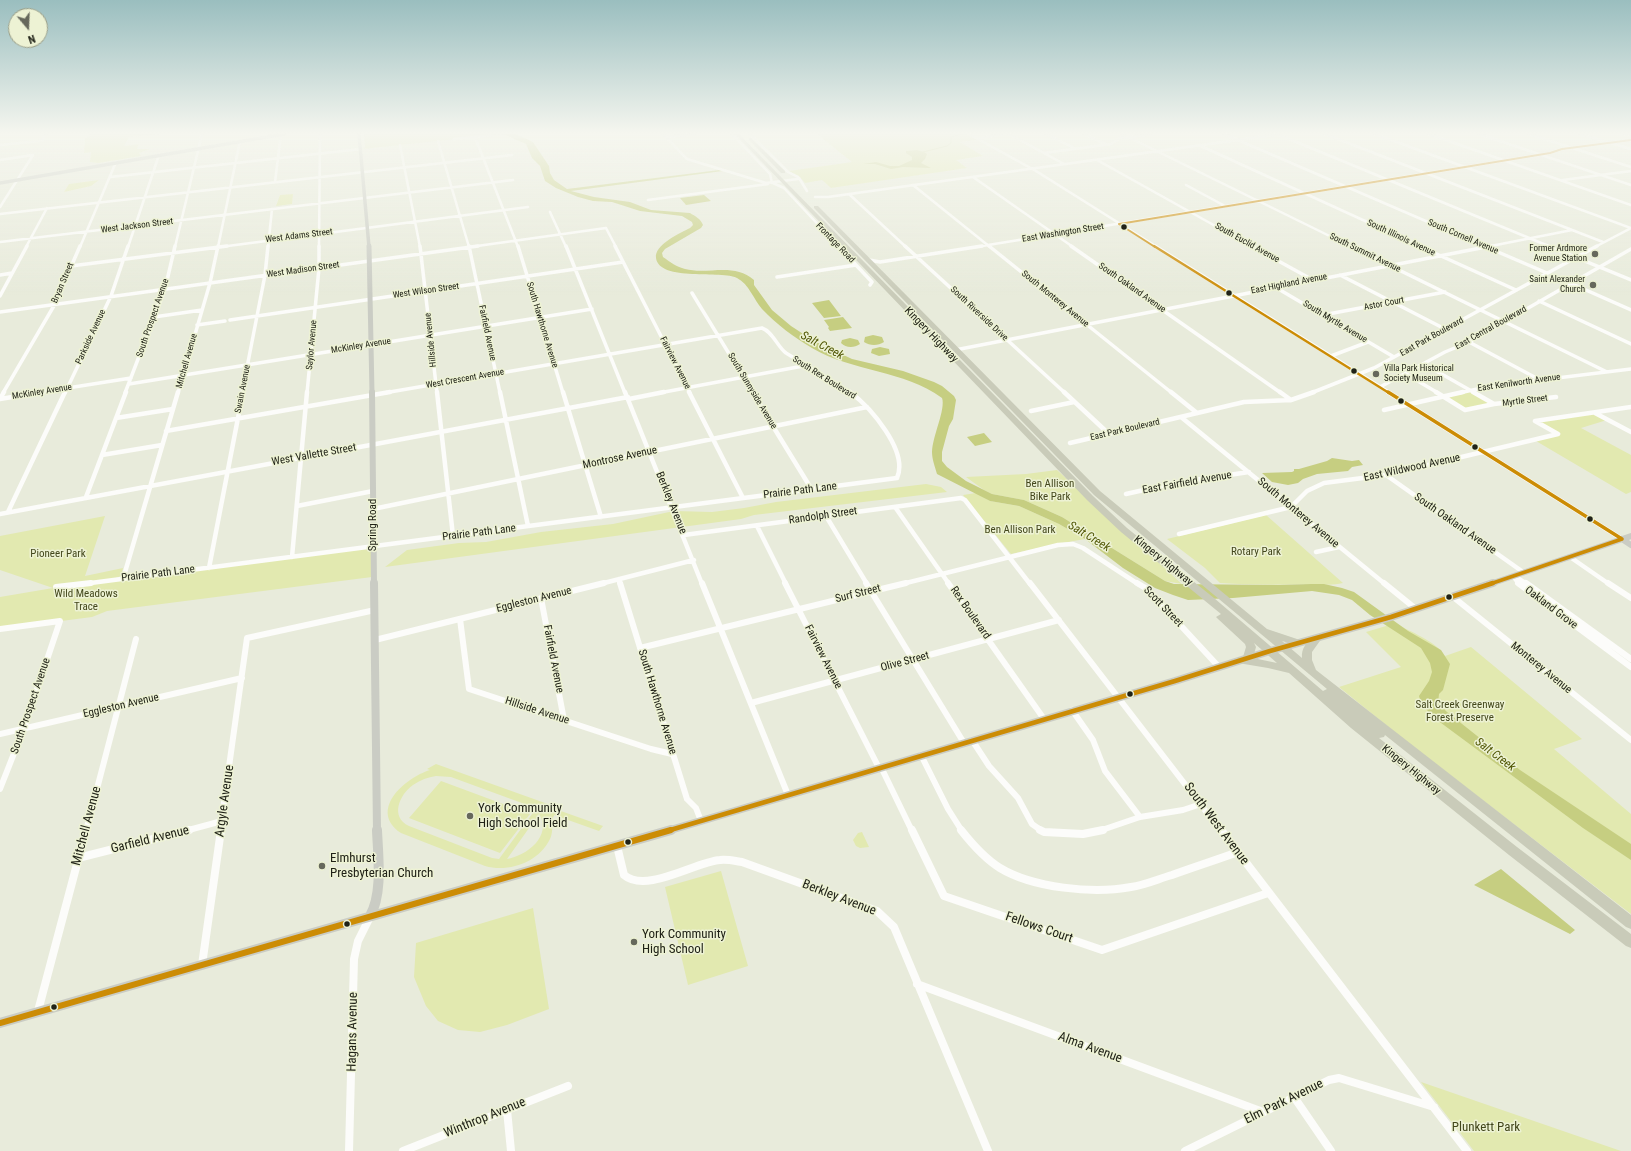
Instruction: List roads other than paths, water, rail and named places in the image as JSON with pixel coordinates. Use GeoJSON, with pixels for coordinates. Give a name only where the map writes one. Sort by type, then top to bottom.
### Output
{"type":"FeatureCollection","features":[{"type":"Feature","properties":{"kind":"highway","name":"Kingery Highway"},"geometry":{"type":"LineString","coordinates":[[789,188],[1090,498],[1124,530],[1213,602],[1291,671],[1413,772],[1631,942]]}},
{"type":"Feature","properties":{"kind":"highway","name":"Kingery Highway"},"geometry":{"type":"LineString","coordinates":[[797,188],[1097,493],[1319,678],[1631,923]]}},
{"type":"Feature","properties":{"kind":"highway"},"geometry":{"type":"LineString","coordinates":[[1213,602],[1220,616],[1249,642],[1251,647],[1245,659],[1291,671]]}},
{"type":"Feature","properties":{"kind":"highway"},"geometry":{"type":"LineString","coordinates":[[1255,625],[1275,636],[1300,643]]}},
{"type":"Feature","properties":{"kind":"highway"},"geometry":{"type":"LineString","coordinates":[[1317,638],[1309,646],[1306,656],[1307,661],[1319,678]]}},
{"type":"Feature","properties":{"kind":"highway"},"geometry":{"type":"LineString","coordinates":[[1270,651],[1284,657],[1356,717],[1423,761]]}},
{"type":"Feature","properties":{"kind":"main road","name":"Spring Road"},"geometry":{"type":"LineString","coordinates":[[364,188],[370,260],[371,299],[378,895],[374,909],[370,916]]}},
{"type":"Feature","properties":{"kind":"main road"},"geometry":{"type":"LineString","coordinates":[[0,1023],[617,846],[1270,651],[1370,624],[1631,536]]}},
{"type":"Feature","properties":{"kind":"main road"},"geometry":{"type":"LineString","coordinates":[[1622,539],[1631,545]]}},
{"type":"Feature","properties":{"kind":"street"},"geometry":{"type":"LineString","coordinates":[[0,207],[11,188]]}},
{"type":"Feature","properties":{"kind":"street","name":"Bryan Street"},"geometry":{"type":"LineString","coordinates":[[0,399],[55,304],[105,188]]}},
{"type":"Feature","properties":{"kind":"street","name":"Parkside Avenue"},"geometry":{"type":"LineString","coordinates":[[8,512],[111,296],[147,188]]}},
{"type":"Feature","properties":{"kind":"street","name":"South Prospect Avenue"},"geometry":{"type":"LineString","coordinates":[[86,498],[165,289],[189,188]]}},
{"type":"Feature","properties":{"kind":"street"},"geometry":{"type":"LineString","coordinates":[[0,214],[224,188]]}},
{"type":"Feature","properties":{"kind":"street","name":"Mitchell Avenue"},"geometry":{"type":"LineString","coordinates":[[123,579],[210,283],[230,188]]}},
{"type":"Feature","properties":{"kind":"street","name":"Saylor Avenue"},"geometry":{"type":"LineString","coordinates":[[292,557],[319,268],[319,188]]}},
{"type":"Feature","properties":{"kind":"street","name":"Hillside Avenue"},"geometry":{"type":"LineString","coordinates":[[408,188],[421,253],[452,536]]}},
{"type":"Feature","properties":{"kind":"street","name":"West Jackson Street"},"geometry":{"type":"LineString","coordinates":[[0,242],[451,188]]}},
{"type":"Feature","properties":{"kind":"street","name":"Fairfield Avenue"},"geometry":{"type":"LineString","coordinates":[[451,188],[469,247],[528,526]]}},
{"type":"Feature","properties":{"kind":"street","name":"South Hawthorne Avenue"},"geometry":{"type":"LineString","coordinates":[[495,188],[516,240],[601,517]]}},
{"type":"Feature","properties":{"kind":"street"},"geometry":{"type":"LineString","coordinates":[[648,200],[738,188]]}},
{"type":"Feature","properties":{"kind":"street","name":"Frontage Road"},"geometry":{"type":"LineString","coordinates":[[783,188],[872,282],[870,285]]}},
{"type":"Feature","properties":{"kind":"street"},"geometry":{"type":"LineString","coordinates":[[804,188],[807,191]]}},
{"type":"Feature","properties":{"kind":"street"},"geometry":{"type":"LineString","coordinates":[[815,197],[820,198],[899,188]]}},
{"type":"Feature","properties":{"kind":"street","name":"South Monterey Avenue"},"geometry":{"type":"LineString","coordinates":[[915,188],[1197,413]]}},
{"type":"Feature","properties":{"kind":"street","name":"South Oakland Avenue"},"geometry":{"type":"LineString","coordinates":[[988,188],[1291,400]]}},
{"type":"Feature","properties":{"kind":"street"},"geometry":{"type":"LineString","coordinates":[[1061,188],[1622,539]]}},
{"type":"Feature","properties":{"kind":"street","name":"South Euclid Avenue"},"geometry":{"type":"LineString","coordinates":[[1147,188],[1313,280]]}},
{"type":"Feature","properties":{"kind":"street"},"geometry":{"type":"LineString","coordinates":[[1189,188],[1225,206]]}},
{"type":"Feature","properties":{"kind":"street","name":"South Summit Avenue"},"geometry":{"type":"LineString","coordinates":[[1232,188],[1607,372]]}},
{"type":"Feature","properties":{"kind":"street","name":"South Illinois Avenue"},"geometry":{"type":"LineString","coordinates":[[1292,188],[1516,290]]}},
{"type":"Feature","properties":{"kind":"street","name":"East Washington Street"},"geometry":{"type":"LineString","coordinates":[[871,263],[917,257],[1343,188]]}},
{"type":"Feature","properties":{"kind":"street","name":"South Cornell Avenue"},"geometry":{"type":"LineString","coordinates":[[1349,188],[1547,273]]}},
{"type":"Feature","properties":{"kind":"street"},"geometry":{"type":"LineString","coordinates":[[1407,188],[1631,280]]}},
{"type":"Feature","properties":{"kind":"street"},"geometry":{"type":"LineString","coordinates":[[1463,188],[1603,242]]}},
{"type":"Feature","properties":{"kind":"street"},"geometry":{"type":"LineString","coordinates":[[1522,188],[1631,228]]}},
{"type":"Feature","properties":{"kind":"street"},"geometry":{"type":"LineString","coordinates":[[1583,188],[1631,205]]}},
{"type":"Feature","properties":{"kind":"street","name":"South Riverside Drive"},"geometry":{"type":"LineString","coordinates":[[849,194],[1109,434]]}},
{"type":"Feature","properties":{"kind":"street","name":"West Adams Street"},"geometry":{"type":"LineString","coordinates":[[71,266],[528,207]]}},
{"type":"Feature","properties":{"kind":"street"},"geometry":{"type":"LineString","coordinates":[[0,296],[47,208]]}},
{"type":"Feature","properties":{"kind":"street","name":"Swain Avenue"},"geometry":{"type":"LineString","coordinates":[[209,568],[265,275],[272,209]]}},
{"type":"Feature","properties":{"kind":"street","name":"Berkley Avenue"},"geometry":{"type":"LineString","coordinates":[[550,212],[576,269],[629,398],[788,795]]}},
{"type":"Feature","properties":{"kind":"street","name":"West Madison Street"},"geometry":{"type":"LineString","coordinates":[[0,312],[606,228]]}},
{"type":"Feature","properties":{"kind":"street","name":"Fairview Avenue"},"geometry":{"type":"LineString","coordinates":[[606,228],[743,498]]}},
{"type":"Feature","properties":{"kind":"street","name":"East Park Boulevard"},"geometry":{"type":"LineString","coordinates":[[1070,443],[1244,402],[1291,400],[1301,398],[1360,375],[1631,228]]}},
{"type":"Feature","properties":{"kind":"street","name":"East Highland Avenue"},"geometry":{"type":"LineString","coordinates":[[955,350],[1572,230]]}},
{"type":"Feature","properties":{"kind":"street","name":"East Central Boulevard"},"geometry":{"type":"LineString","coordinates":[[1380,388],[1445,352],[1469,342],[1600,266],[1629,252],[1631,249]]}},
{"type":"Feature","properties":{"kind":"street","name":"West Wilson Street"},"geometry":{"type":"LineString","coordinates":[[230,320],[623,262]]}},
{"type":"Feature","properties":{"kind":"street","name":"East Washington Street"},"geometry":{"type":"LineString","coordinates":[[871,263],[880,262]]}},
{"type":"Feature","properties":{"kind":"street"},"geometry":{"type":"LineString","coordinates":[[777,277],[856,265]]}},
{"type":"Feature","properties":{"kind":"street"},"geometry":{"type":"LineString","coordinates":[[0,275],[12,273]]}},
{"type":"Feature","properties":{"kind":"street"},"geometry":{"type":"LineString","coordinates":[[1340,274],[1445,329]]}},
{"type":"Feature","properties":{"kind":"street"},"geometry":{"type":"LineString","coordinates":[[1570,283],[1631,310]]}},
{"type":"Feature","properties":{"kind":"street","name":"South Myrtle Avenue"},"geometry":{"type":"LineString","coordinates":[[1275,287],[1394,357]]}},
{"type":"Feature","properties":{"kind":"street","name":"Astor Court"},"geometry":{"type":"LineString","coordinates":[[1323,315],[1445,292]]}},
{"type":"Feature","properties":{"kind":"street","name":"South Sunnyside Avenue"},"geometry":{"type":"LineString","coordinates":[[692,293],[812,490]]}},
{"type":"Feature","properties":{"kind":"street"},"geometry":{"type":"LineString","coordinates":[[1539,301],[1631,344]]}},
{"type":"Feature","properties":{"kind":"street","name":"McKinley Avenue"},"geometry":{"type":"LineString","coordinates":[[129,384],[592,309]]}},
{"type":"Feature","properties":{"kind":"street"},"geometry":{"type":"LineString","coordinates":[[154,317],[202,310]]}},
{"type":"Feature","properties":{"kind":"street"},"geometry":{"type":"LineString","coordinates":[[197,325],[225,321]]}},
{"type":"Feature","properties":{"kind":"street","name":"West Crescent Avenue"},"geometry":{"type":"LineString","coordinates":[[166,431],[764,328]]}},
{"type":"Feature","properties":{"kind":"street","name":"South Rex Boulevard"},"geometry":{"type":"LineString","coordinates":[[764,328],[781,349],[803,366],[839,385],[867,407],[881,423],[891,441],[897,459],[899,474]]}},
{"type":"Feature","properties":{"kind":"street"},"geometry":{"type":"LineString","coordinates":[[1331,356],[1368,342]]}},
{"type":"Feature","properties":{"kind":"street"},"geometry":{"type":"LineString","coordinates":[[1469,342],[1540,380]]}},
{"type":"Feature","properties":{"kind":"street"},"geometry":{"type":"LineString","coordinates":[[1424,364],[1494,404]]}},
{"type":"Feature","properties":{"kind":"street","name":"West Vallette Street"},"geometry":{"type":"LineString","coordinates":[[0,514],[568,408],[687,388],[803,366]]}},
{"type":"Feature","properties":{"kind":"street","name":"East Kenilworth Avenue"},"geometry":{"type":"LineString","coordinates":[[1384,410],[1491,386],[1631,369]]}},
{"type":"Feature","properties":{"kind":"street"},"geometry":{"type":"LineString","coordinates":[[1406,374],[1443,396]]}},
{"type":"Feature","properties":{"kind":"street","name":"McKinley Avenue"},"geometry":{"type":"LineString","coordinates":[[0,399],[131,378]]}},
{"type":"Feature","properties":{"kind":"street","name":"Myrtle Street"},"geometry":{"type":"LineString","coordinates":[[1443,396],[1465,410],[1494,404],[1556,397]]}},
{"type":"Feature","properties":{"kind":"street"},"geometry":{"type":"LineString","coordinates":[[1031,411],[1074,402]]}},
{"type":"Feature","properties":{"kind":"street","name":"Montrose Avenue"},"geometry":{"type":"LineString","coordinates":[[374,509],[867,407]]}},
{"type":"Feature","properties":{"kind":"street"},"geometry":{"type":"LineString","coordinates":[[1594,412],[1631,407]]}},
{"type":"Feature","properties":{"kind":"street"},"geometry":{"type":"LineString","coordinates":[[116,418],[173,409]]}},
{"type":"Feature","properties":{"kind":"street"},"geometry":{"type":"LineString","coordinates":[[1594,412],[1631,432]]}},
{"type":"Feature","properties":{"kind":"street","name":"East Wildwood Avenue"},"geometry":{"type":"LineString","coordinates":[[1291,507],[1307,491],[1324,483],[1386,475],[1558,434],[1535,421],[1594,412]]}},
{"type":"Feature","properties":{"kind":"street","name":"South Monterey Avenue"},"geometry":{"type":"LineString","coordinates":[[1181,417],[1339,547],[1416,608]]}},
{"type":"Feature","properties":{"kind":"street"},"geometry":{"type":"LineString","coordinates":[[102,455],[162,445]]}},
{"type":"Feature","properties":{"kind":"street","name":"East Fairfield Avenue"},"geometry":{"type":"LineString","coordinates":[[1126,494],[1175,483],[1249,472]]}},
{"type":"Feature","properties":{"kind":"street","name":"Prairie Path Lane"},"geometry":{"type":"LineString","coordinates":[[56,587],[812,490],[893,479],[897,478],[899,474]]}},
{"type":"Feature","properties":{"kind":"street","name":"South Oakland Avenue"},"geometry":{"type":"LineString","coordinates":[[1386,475],[1524,572]]}},
{"type":"Feature","properties":{"kind":"street"},"geometry":{"type":"LineString","coordinates":[[297,506],[373,491]]}},
{"type":"Feature","properties":{"kind":"street","name":"Randolph Street"},"geometry":{"type":"LineString","coordinates":[[684,535],[963,498]]}},
{"type":"Feature","properties":{"kind":"street","name":"South West Avenue"},"geometry":{"type":"LineString","coordinates":[[963,498],[1119,697],[1268,893],[1468,1151]]}},
{"type":"Feature","properties":{"kind":"street","name":"Rex Boulevard"},"geometry":{"type":"LineString","coordinates":[[895,506],[1044,719]]}},
{"type":"Feature","properties":{"kind":"street"},"geometry":{"type":"LineString","coordinates":[[1179,534],[1291,507]]}},
{"type":"Feature","properties":{"kind":"street"},"geometry":{"type":"LineString","coordinates":[[826,516],[914,660],[968,741],[1018,798],[1032,824],[1044,832],[1084,834],[1106,829],[1140,817],[1183,810],[1201,804]]}},
{"type":"Feature","properties":{"kind":"street","name":"Fairview Avenue"},"geometry":{"type":"LineString","coordinates":[[757,526],[880,768]]}},
{"type":"Feature","properties":{"kind":"street","name":"Surf Street"},"geometry":{"type":"LineString","coordinates":[[640,648],[1063,544],[1077,545]]}},
{"type":"Feature","properties":{"kind":"street","name":"Scott Street"},"geometry":{"type":"LineString","coordinates":[[1077,545],[1147,589],[1219,667]]}},
{"type":"Feature","properties":{"kind":"street"},"geometry":{"type":"LineString","coordinates":[[1316,552],[1339,547]]}},
{"type":"Feature","properties":{"kind":"street"},"geometry":{"type":"LineString","coordinates":[[1570,557],[1631,598]]}},
{"type":"Feature","properties":{"kind":"street","name":"Eggleston Avenue"},"geometry":{"type":"LineString","coordinates":[[375,640],[694,560]]}},
{"type":"Feature","properties":{"kind":"street","name":"Oakland Grove"},"geometry":{"type":"LineString","coordinates":[[1513,576],[1524,581],[1631,659]]}},
{"type":"Feature","properties":{"kind":"street","name":"Oakland Grove"},"geometry":{"type":"LineString","coordinates":[[1513,576],[1518,583],[1631,667]]}},
{"type":"Feature","properties":{"kind":"street","name":"South Hawthorne Avenue"},"geometry":{"type":"LineString","coordinates":[[619,579],[687,799],[696,808],[701,821]]}},
{"type":"Feature","properties":{"kind":"street","name":"Monterey Avenue"},"geometry":{"type":"LineString","coordinates":[[1452,596],[1631,740]]}},
{"type":"Feature","properties":{"kind":"street","name":"Fairfield Avenue"},"geometry":{"type":"LineString","coordinates":[[541,598],[564,720]]}},
{"type":"Feature","properties":{"kind":"street","name":"Argyle Avenue"},"geometry":{"type":"LineString","coordinates":[[202,965],[247,638],[375,610]]}},
{"type":"Feature","properties":{"kind":"street","name":"Hillside Avenue"},"geometry":{"type":"LineString","coordinates":[[460,618],[469,689],[672,754]]}},
{"type":"Feature","properties":{"kind":"street","name":"Olive Street"},"geometry":{"type":"LineString","coordinates":[[751,703],[1059,620]]}},
{"type":"Feature","properties":{"kind":"street","name":"South Prospect Avenue"},"geometry":{"type":"LineString","coordinates":[[0,629],[60,622],[24,728],[0,789]]}},
{"type":"Feature","properties":{"kind":"street","name":"Mitchell Avenue"},"geometry":{"type":"LineString","coordinates":[[38,1012],[136,639]]}},
{"type":"Feature","properties":{"kind":"street","name":"Eggleston Avenue"},"geometry":{"type":"LineString","coordinates":[[0,734],[242,678]]}},
{"type":"Feature","properties":{"kind":"street"},"geometry":{"type":"LineString","coordinates":[[1072,710],[1093,740],[1105,771],[1140,817]]}},
{"type":"Feature","properties":{"kind":"street"},"geometry":{"type":"LineString","coordinates":[[921,756],[956,822],[971,845],[984,858],[1001,869],[1028,881],[1084,890],[1100,891],[1127,889],[1141,886],[1238,852]]}},
{"type":"Feature","properties":{"kind":"street","name":"Fellows Court"},"geometry":{"type":"LineString","coordinates":[[880,768],[944,896],[1102,950],[1268,893]]}},
{"type":"Feature","properties":{"kind":"street","name":"Garfield Avenue"},"geometry":{"type":"LineString","coordinates":[[78,858],[222,821]]}},
{"type":"Feature","properties":{"kind":"street","name":"Berkley Avenue"},"geometry":{"type":"LineString","coordinates":[[617,846],[624,875],[632,881],[640,882],[651,880],[720,860],[729,859],[742,862],[877,911],[885,917],[894,927],[988,1151]]}},
{"type":"Feature","properties":{"kind":"street","name":"Hagans Avenue"},"geometry":{"type":"LineString","coordinates":[[349,1151],[354,959],[358,941],[370,916]]}},
{"type":"Feature","properties":{"kind":"street","name":"Alma Avenue"},"geometry":{"type":"LineString","coordinates":[[917,984],[1263,1112]]}},
{"type":"Feature","properties":{"kind":"street","name":"Elm Park Avenue"},"geometry":{"type":"LineString","coordinates":[[1190,1150],[1294,1096],[1329,1080],[1339,1078],[1352,1080],[1434,1107]]}},
{"type":"Feature","properties":{"kind":"street","name":"Winthrop Avenue"},"geometry":{"type":"LineString","coordinates":[[403,1151],[568,1086]]}},
{"type":"Feature","properties":{"kind":"street"},"geometry":{"type":"LineString","coordinates":[[1294,1096],[1331,1151]]}},
{"type":"Feature","properties":{"kind":"street"},"geometry":{"type":"LineString","coordinates":[[507,1110],[510,1151]]}},
{"type":"Feature","properties":{"kind":"water","name":"Salt Creek"},"geometry":{"type":"Polygon","coordinates":[[[556,188],[596,188],[571,191],[594,197],[630,202],[651,210],[690,213],[699,219],[703,225],[701,228],[665,249],[662,253],[663,257],[668,261],[685,269],[703,271],[729,270],[746,275],[754,280],[754,285],[772,310],[791,326],[814,341],[852,359],[903,371],[942,386],[954,396],[956,400],[953,419],[949,426],[942,452],[942,461],[947,467],[966,481],[992,494],[1024,500],[1062,517],[1165,581],[1174,584],[1324,584],[1354,592],[1408,631],[1441,650],[1450,664],[1443,690],[1439,694],[1438,703],[1447,712],[1520,770],[1631,844],[1631,860],[1583,828],[1433,717],[1421,703],[1419,696],[1429,681],[1432,672],[1430,663],[1421,648],[1370,615],[1352,600],[1339,595],[1312,591],[1233,598],[1188,600],[1155,588],[1123,568],[1085,539],[1059,524],[1019,506],[990,501],[937,474],[932,452],[934,439],[941,416],[943,403],[942,398],[911,382],[844,362],[812,348],[799,340],[767,315],[745,284],[737,278],[719,275],[679,273],[668,270],[660,265],[656,258],[656,253],[668,240],[690,228],[693,225],[692,222],[682,216],[640,211],[612,202],[593,201],[556,188]]]}},
{"type":"Feature","properties":{"kind":"water"},"geometry":{"type":"Polygon","coordinates":[[[704,195],[711,201],[686,205],[680,198],[704,195]]]}},
{"type":"Feature","properties":{"kind":"water"},"geometry":{"type":"Polygon","coordinates":[[[829,300],[841,316],[824,318],[812,303],[829,300]]]}},
{"type":"Feature","properties":{"kind":"water"},"geometry":{"type":"Polygon","coordinates":[[[843,317],[852,328],[830,331],[824,320],[843,317]]]}},
{"type":"Feature","properties":{"kind":"water"},"geometry":{"type":"Polygon","coordinates":[[[873,335],[882,337],[884,342],[874,345],[864,342],[865,337],[873,335]]]}},
{"type":"Feature","properties":{"kind":"water"},"geometry":{"type":"Polygon","coordinates":[[[850,338],[858,340],[860,344],[850,347],[841,343],[842,340],[850,338]]]}},
{"type":"Feature","properties":{"kind":"water"},"geometry":{"type":"Polygon","coordinates":[[[880,347],[889,349],[890,354],[879,356],[871,353],[872,349],[880,347]]]}},
{"type":"Feature","properties":{"kind":"water"},"geometry":{"type":"Polygon","coordinates":[[[984,433],[992,442],[975,446],[967,437],[984,433]]]}},
{"type":"Feature","properties":{"kind":"water"},"geometry":{"type":"Polygon","coordinates":[[[1332,458],[1352,461],[1359,460],[1363,465],[1352,467],[1348,471],[1317,474],[1303,479],[1298,483],[1288,485],[1272,482],[1262,473],[1292,472],[1294,469],[1327,461],[1332,458]]]}},
{"type":"Feature","properties":{"kind":"water"},"geometry":{"type":"Polygon","coordinates":[[[1501,869],[1575,930],[1570,934],[1474,885],[1501,869]]]}},
{"type":"Feature","properties":{"kind":"place","name":"Former Ardmore Avenue Station"},"geometry":{"type":"Point","coordinates":[1595,254]}},
{"type":"Feature","properties":{"kind":"place","name":"Saint Alexander Church"},"geometry":{"type":"Point","coordinates":[1593,285]}},
{"type":"Feature","properties":{"kind":"place","name":"Villa Park Historical Society Museum"},"geometry":{"type":"Point","coordinates":[1376,374]}},
{"type":"Feature","properties":{"kind":"place","name":"York Community High School Field"},"geometry":{"type":"Point","coordinates":[470,816]}},
{"type":"Feature","properties":{"kind":"place","name":"Elmhurst Presbyterian Church"},"geometry":{"type":"Point","coordinates":[322,866]}},
{"type":"Feature","properties":{"kind":"place","name":"York Community High School"},"geometry":{"type":"Point","coordinates":[634,942]}},
{"type":"Feature","properties":{"kind":"park label","name":"Ben Allison Bike Park"},"geometry":{"type":"Point","coordinates":[1050,490]}},
{"type":"Feature","properties":{"kind":"park label","name":"Ben Allison Park"},"geometry":{"type":"Point","coordinates":[1020,530]}},
{"type":"Feature","properties":{"kind":"park label","name":"Rotary Park"},"geometry":{"type":"Point","coordinates":[1256,552]}},
{"type":"Feature","properties":{"kind":"park label","name":"Pioneer Park"},"geometry":{"type":"Point","coordinates":[58,554]}},
{"type":"Feature","properties":{"kind":"park label","name":"Wild Meadows Trace"},"geometry":{"type":"Point","coordinates":[86,600]}},
{"type":"Feature","properties":{"kind":"park label","name":"Salt Creek Greenway Forest Preserve"},"geometry":{"type":"Point","coordinates":[1460,711]}},
{"type":"Feature","properties":{"kind":"park label","name":"Plunkett Park"},"geometry":{"type":"Point","coordinates":[1486,1128]}}]}
